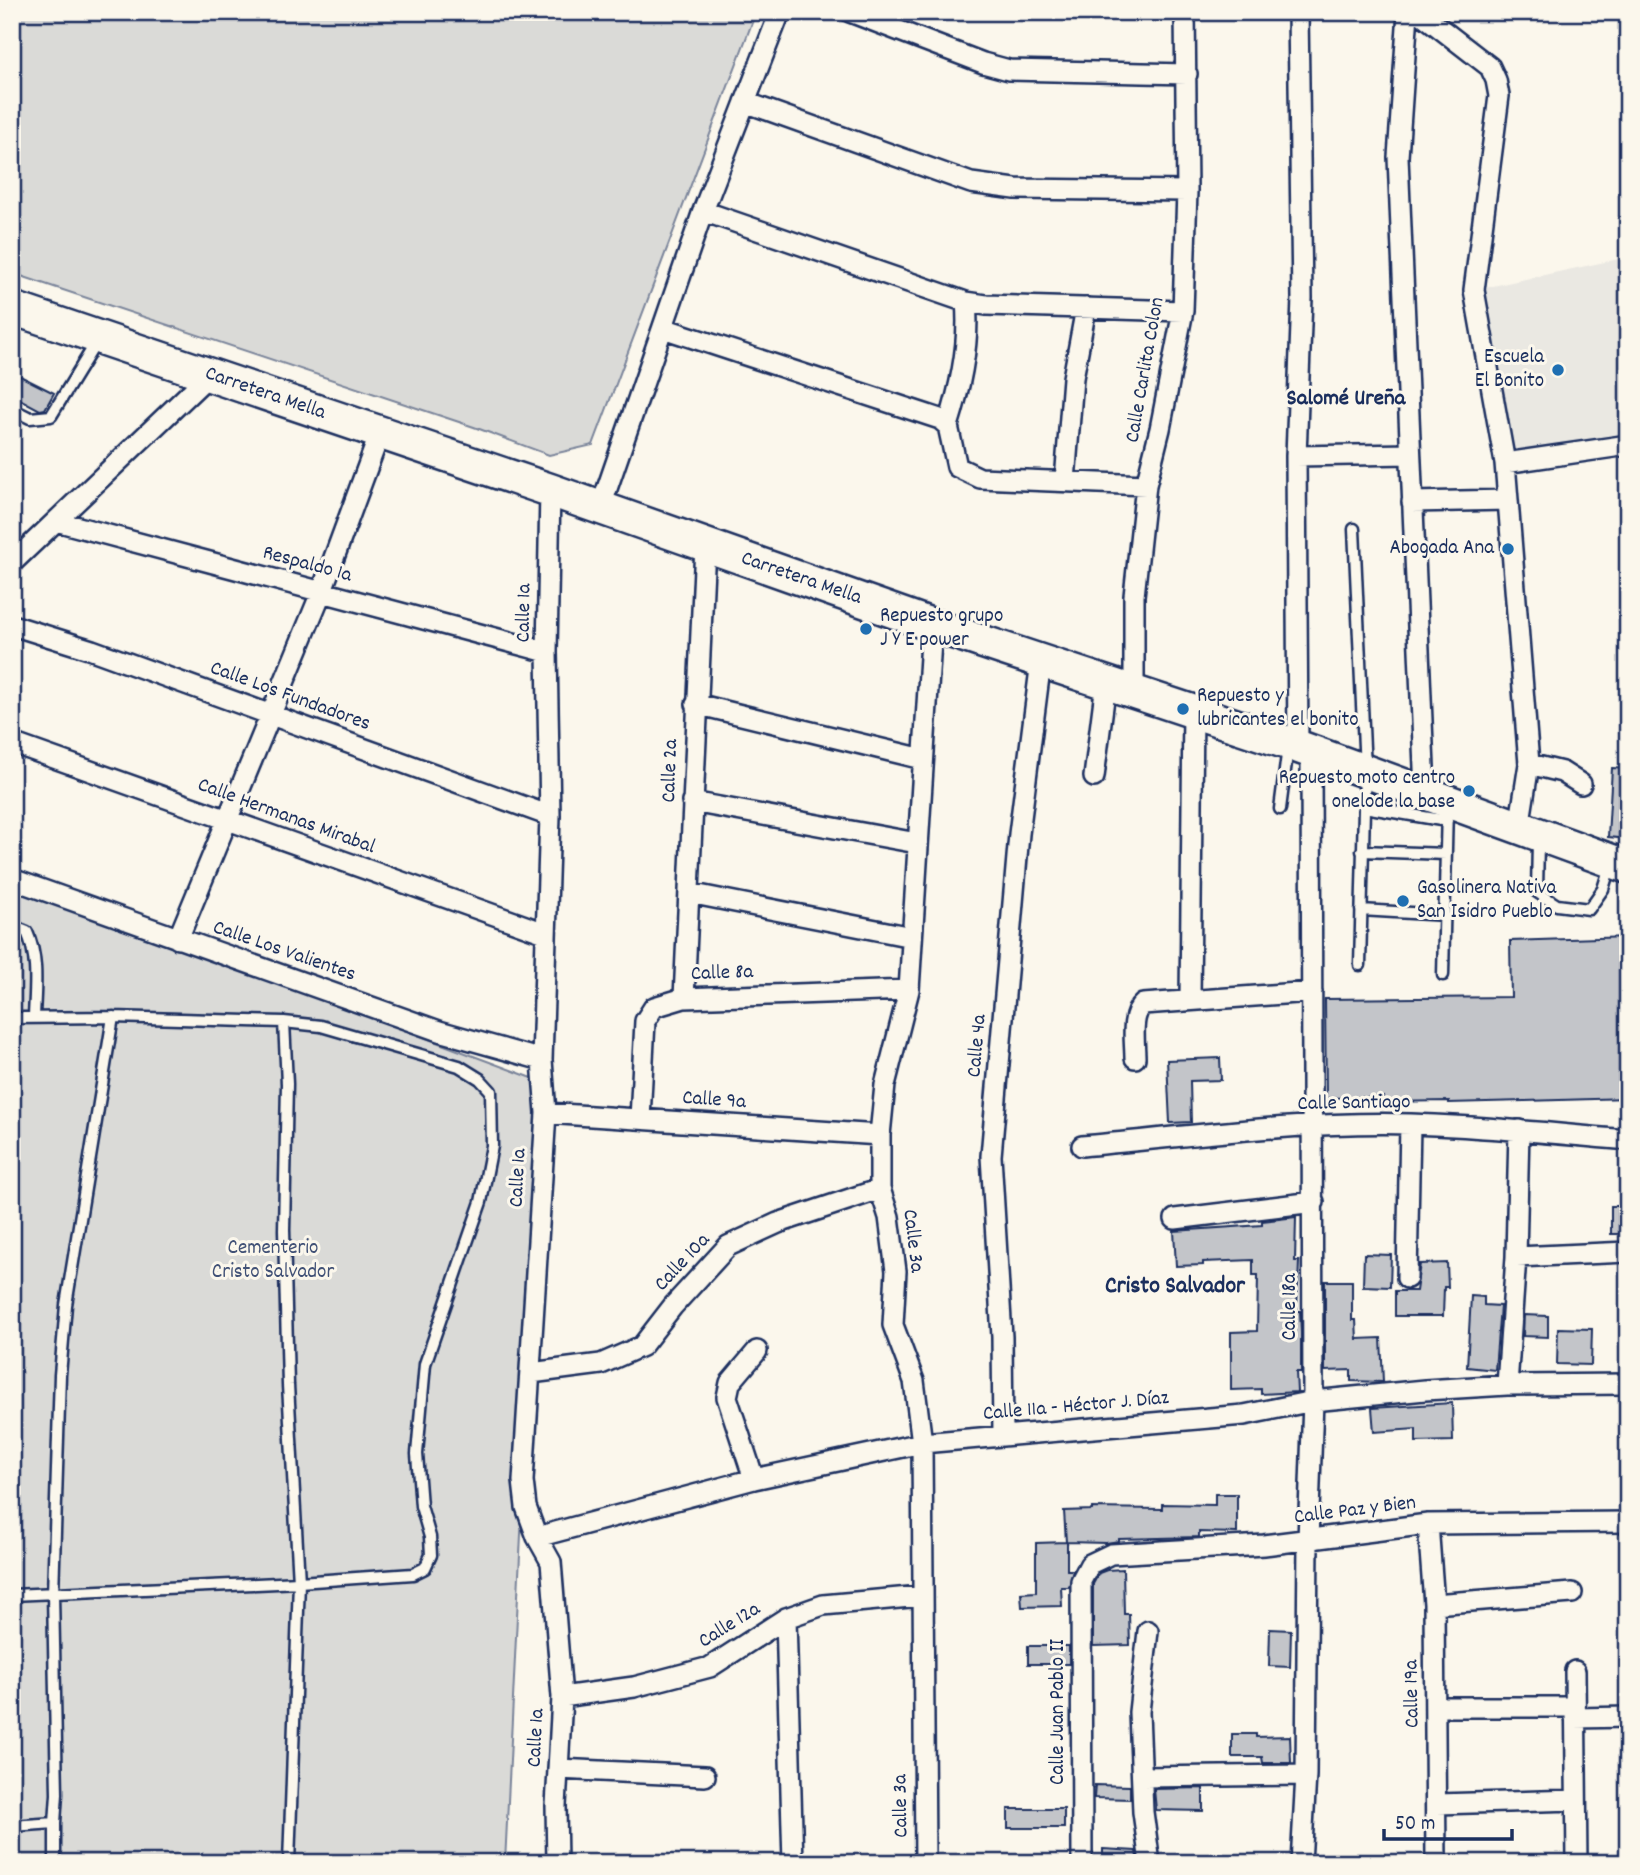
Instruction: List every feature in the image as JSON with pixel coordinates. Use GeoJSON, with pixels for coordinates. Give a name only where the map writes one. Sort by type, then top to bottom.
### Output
{"type":"FeatureCollection","features":[{"type":"Feature","properties":{"kind":"main road","name":"Carretera Mella"},"geometry":{"type":"LineString","coordinates":[[12,308],[550,490],[932,625],[1193,710],[1365,770],[1440,804],[1620,864]]}},
{"type":"Feature","properties":{"kind":"street"},"geometry":{"type":"LineString","coordinates":[[600,509],[704,211],[780,12]]}},
{"type":"Feature","properties":{"kind":"street"},"geometry":{"type":"LineString","coordinates":[[850,12],[1009,70],[1187,74]]}},
{"type":"Feature","properties":{"kind":"street","name":"Calle Carlita Colon"},"geometry":{"type":"LineString","coordinates":[[1094,777],[1120,687],[1134,596],[1146,485],[1183,311],[1187,191],[1185,12]]}},
{"type":"Feature","properties":{"kind":"street","name":"Calle 18a"},"geometry":{"type":"LineString","coordinates":[[1298,12],[1302,298],[1296,456],[1299,747],[1312,992],[1314,1126],[1313,1401],[1308,1540],[1306,1775],[1301,1863]]}},
{"type":"Feature","properties":{"kind":"street"},"geometry":{"type":"LineString","coordinates":[[1408,12],[1398,157],[1412,502],[1440,804]]}},
{"type":"Feature","properties":{"kind":"street"},"geometry":{"type":"LineString","coordinates":[[1419,12],[1490,67],[1496,79],[1499,96],[1474,290],[1505,463],[1530,764],[1529,832]]}},
{"type":"Feature","properties":{"kind":"street"},"geometry":{"type":"LineString","coordinates":[[745,102],[971,183],[1015,189],[1187,191]]}},
{"type":"Feature","properties":{"kind":"street"},"geometry":{"type":"LineString","coordinates":[[704,211],[966,302],[986,305],[1183,311]]}},
{"type":"Feature","properties":{"kind":"street"},"geometry":{"type":"LineString","coordinates":[[966,302],[963,354],[956,399],[948,426],[957,467],[980,478],[1146,485]]}},
{"type":"Feature","properties":{"kind":"street"},"geometry":{"type":"LineString","coordinates":[[1065,481],[1073,378],[1086,308]]}},
{"type":"Feature","properties":{"kind":"street"},"geometry":{"type":"LineString","coordinates":[[663,328],[928,414],[948,426]]}},
{"type":"Feature","properties":{"kind":"street"},"geometry":{"type":"LineString","coordinates":[[12,563],[208,376]]}},
{"type":"Feature","properties":{"kind":"street"},"geometry":{"type":"LineString","coordinates":[[178,939],[321,593],[380,433]]}},
{"type":"Feature","properties":{"kind":"street"},"geometry":{"type":"LineString","coordinates":[[1505,463],[1628,445]]}},
{"type":"Feature","properties":{"kind":"street"},"geometry":{"type":"LineString","coordinates":[[1296,456],[1410,454]]}},
{"type":"Feature","properties":{"kind":"street","name":"Calle 1a"},"geometry":{"type":"LineString","coordinates":[[550,490],[547,652],[550,816],[542,1060],[546,1113],[523,1481],[526,1507],[537,1537],[551,1562],[562,1698],[557,1863]]}},
{"type":"Feature","properties":{"kind":"street"},"geometry":{"type":"LineString","coordinates":[[1412,502],[1508,500]]}},
{"type":"Feature","properties":{"kind":"street","name":"Respaldo 1a"},"geometry":{"type":"LineString","coordinates":[[56,521],[547,652]]}},
{"type":"Feature","properties":{"kind":"street","name":"Calle 2a"},"geometry":{"type":"LineString","coordinates":[[684,998],[705,546]]}},
{"type":"Feature","properties":{"kind":"street","name":"Calle Los Fundadores"},"geometry":{"type":"LineString","coordinates":[[12,625],[92,650],[550,816]]}},
{"type":"Feature","properties":{"kind":"street","name":"Calle 3a"},"geometry":{"type":"LineString","coordinates":[[925,1863],[922,1443],[915,1381],[893,1325],[896,1271],[889,1217],[880,1189],[880,1135],[884,1085],[909,990],[932,625]]}},
{"type":"Feature","properties":{"kind":"street","name":"Calle 4a"},"geometry":{"type":"LineString","coordinates":[[1003,1436],[1002,1337],[991,1156],[1018,834],[1041,661]]}},
{"type":"Feature","properties":{"kind":"street"},"geometry":{"type":"LineString","coordinates":[[696,704],[923,759]]}},
{"type":"Feature","properties":{"kind":"street"},"geometry":{"type":"LineString","coordinates":[[1190,1000],[1193,710]]}},
{"type":"Feature","properties":{"kind":"street","name":"Calle Hermanas Mirabal"},"geometry":{"type":"LineString","coordinates":[[12,743],[545,933]]}},
{"type":"Feature","properties":{"kind":"street"},"geometry":{"type":"LineString","coordinates":[[1530,764],[1562,772],[1581,784]]}},
{"type":"Feature","properties":{"kind":"street"},"geometry":{"type":"LineString","coordinates":[[692,802],[917,844]]}},
{"type":"Feature","properties":{"kind":"street","name":"Calle Los Valientes"},"geometry":{"type":"LineString","coordinates":[[12,879],[439,1031],[542,1060]]}},
{"type":"Feature","properties":{"kind":"street"},"geometry":{"type":"LineString","coordinates":[[689,893],[912,937]]}},
{"type":"Feature","properties":{"kind":"street","name":"Calle 8a"},"geometry":{"type":"LineString","coordinates":[[640,1119],[645,1021],[654,1007],[684,998],[909,990]]}},
{"type":"Feature","properties":{"kind":"street"},"geometry":{"type":"LineString","coordinates":[[1135,1058],[1135,1016],[1143,1004],[1312,992]]}},
{"type":"Feature","properties":{"kind":"street","name":"Calle 9a"},"geometry":{"type":"LineString","coordinates":[[546,1113],[880,1135]]}},
{"type":"Feature","properties":{"kind":"street"},"geometry":{"type":"LineString","coordinates":[[1407,1278],[1410,1124]]}},
{"type":"Feature","properties":{"kind":"street","name":"Calle Santiago"},"geometry":{"type":"LineString","coordinates":[[1082,1146],[1314,1126],[1410,1124],[1628,1140]]}},
{"type":"Feature","properties":{"kind":"street"},"geometry":{"type":"LineString","coordinates":[[1507,1385],[1516,1257],[1519,1130]]}},
{"type":"Feature","properties":{"kind":"street","name":"Calle 10a"},"geometry":{"type":"LineString","coordinates":[[531,1373],[601,1364],[642,1346],[673,1306],[728,1246],[778,1223],[880,1189]]}},
{"type":"Feature","properties":{"kind":"street"},"geometry":{"type":"LineString","coordinates":[[1175,1219],[1314,1202]]}},
{"type":"Feature","properties":{"kind":"street"},"geometry":{"type":"LineString","coordinates":[[1516,1257],[1628,1252]]}},
{"type":"Feature","properties":{"kind":"street"},"geometry":{"type":"LineString","coordinates":[[754,1479],[727,1397],[730,1382],[757,1351]]}},
{"type":"Feature","properties":{"kind":"street","name":"Calle 11a - Héctor J. Díaz"},"geometry":{"type":"LineString","coordinates":[[537,1537],[754,1479],[922,1443],[1244,1415],[1313,1401],[1507,1385],[1628,1384]]}},
{"type":"Feature","properties":{"kind":"street","name":"Calle Paz y Bien"},"geometry":{"type":"LineString","coordinates":[[1090,1564],[1111,1554],[1264,1545],[1428,1524],[1628,1522]]}},
{"type":"Feature","properties":{"kind":"street","name":"Calle 19a"},"geometry":{"type":"LineString","coordinates":[[1428,1524],[1434,1604],[1436,1863]]}},
{"type":"Feature","properties":{"kind":"street","name":"Calle Juan Pablo II"},"geometry":{"type":"LineString","coordinates":[[1082,1863],[1081,1581],[1090,1564]]}},
{"type":"Feature","properties":{"kind":"street"},"geometry":{"type":"LineString","coordinates":[[1434,1604],[1572,1593]]}},
{"type":"Feature","properties":{"kind":"street","name":"Calle 12a"},"geometry":{"type":"LineString","coordinates":[[562,1698],[634,1687],[710,1667],[786,1618],[823,1605],[921,1596]]}},
{"type":"Feature","properties":{"kind":"street"},"geometry":{"type":"LineString","coordinates":[[786,1618],[793,1863]]}},
{"type":"Feature","properties":{"kind":"street"},"geometry":{"type":"LineString","coordinates":[[1148,1631],[1139,1712],[1143,1812],[1150,1863]]}},
{"type":"Feature","properties":{"kind":"street"},"geometry":{"type":"LineString","coordinates":[[1575,1671],[1577,1863]]}},
{"type":"Feature","properties":{"kind":"street"},"geometry":{"type":"LineString","coordinates":[[1436,1707],[1575,1712],[1628,1717]]}},
{"type":"Feature","properties":{"kind":"street"},"geometry":{"type":"LineString","coordinates":[[558,1769],[705,1776]]}},
{"type":"Feature","properties":{"kind":"street"},"geometry":{"type":"LineString","coordinates":[[1142,1777],[1306,1775]]}},
{"type":"Feature","properties":{"kind":"street"},"geometry":{"type":"LineString","coordinates":[[1437,1804],[1576,1800]]}},
{"type":"Feature","properties":{"kind":"lane"},"geometry":{"type":"LineString","coordinates":[[12,409],[30,418],[51,416],[99,338]]}},
{"type":"Feature","properties":{"kind":"lane"},"geometry":{"type":"LineString","coordinates":[[1354,529],[1365,770],[1360,965]]}},
{"type":"Feature","properties":{"kind":"lane"},"geometry":{"type":"LineString","coordinates":[[1280,809],[1299,747]]}},
{"type":"Feature","properties":{"kind":"lane"},"geometry":{"type":"LineString","coordinates":[[1364,807],[1440,804],[1446,854],[1443,975]]}},
{"type":"Feature","properties":{"kind":"lane"},"geometry":{"type":"LineString","coordinates":[[1529,832],[1536,864],[1537,892],[1557,905],[1589,909],[1620,864]]}},
{"type":"Feature","properties":{"kind":"lane"},"geometry":{"type":"LineString","coordinates":[[1362,851],[1446,854]]}},
{"type":"Feature","properties":{"kind":"lane"},"geometry":{"type":"LineString","coordinates":[[1361,910],[1445,915]]}},
{"type":"Feature","properties":{"kind":"lane"},"geometry":{"type":"LineString","coordinates":[[12,926],[27,932],[33,946],[34,1017]]}},
{"type":"Feature","properties":{"kind":"lane"},"geometry":{"type":"LineString","coordinates":[[12,1017],[113,1017],[284,1022],[321,1026],[459,1066],[480,1079],[491,1091],[493,1116],[492,1146],[481,1202],[425,1364],[417,1454],[421,1506],[430,1537],[431,1555],[425,1568],[413,1574],[299,1582],[12,1595]]}},
{"type":"Feature","properties":{"kind":"lane"},"geometry":{"type":"LineString","coordinates":[[55,1863],[57,1794],[53,1594],[60,1376],[66,1305],[113,1017]]}},
{"type":"Feature","properties":{"kind":"lane"},"geometry":{"type":"LineString","coordinates":[[284,1022],[284,1230],[288,1385],[299,1582],[289,1863]]}},
{"type":"Feature","properties":{"kind":"lane"},"geometry":{"type":"LineString","coordinates":[[12,1826],[55,1823]]}},
{"type":"Feature","properties":{"kind":"shaded area","name":"Escuela El Bonito"},"geometry":{"type":"Polygon","coordinates":[[[1628,257],[1628,450],[1505,463],[1474,290],[1628,257]]]}},
{"type":"Feature","properties":{"kind":"green space"},"geometry":{"type":"Polygon","coordinates":[[[12,12],[756,12],[593,445],[549,455],[474,427],[12,273],[12,12]]]}},
{"type":"Feature","properties":{"kind":"green space","name":"Cementerio Cristo Salvador"},"geometry":{"type":"Polygon","coordinates":[[[12,883],[543,1082],[505,1863],[12,1863],[12,883]]]}},
{"type":"Feature","properties":{"kind":"building"},"geometry":{"type":"Polygon","coordinates":[[[12,372],[54,393],[45,409],[40,410],[12,395],[12,372]]]}},
{"type":"Feature","properties":{"kind":"building"},"geometry":{"type":"Polygon","coordinates":[[[1612,768],[1628,769],[1628,839],[1608,837],[1612,768]]]}},
{"type":"Feature","properties":{"kind":"building"},"geometry":{"type":"Polygon","coordinates":[[[1628,937],[1628,1098],[1449,1103],[1383,1102],[1383,1097],[1326,1098],[1325,999],[1511,997],[1510,941],[1628,937]]]}},
{"type":"Feature","properties":{"kind":"building"},"geometry":{"type":"Polygon","coordinates":[[[1220,1058],[1221,1080],[1190,1081],[1191,1122],[1170,1123],[1167,1060],[1220,1058]]]}},
{"type":"Feature","properties":{"kind":"building"},"geometry":{"type":"Polygon","coordinates":[[[1611,1206],[1628,1206],[1628,1234],[1611,1234],[1611,1206]]]}},
{"type":"Feature","properties":{"kind":"building"},"geometry":{"type":"Polygon","coordinates":[[[1296,1217],[1295,1261],[1299,1261],[1297,1311],[1300,1311],[1301,1333],[1301,1372],[1296,1372],[1297,1392],[1261,1394],[1261,1389],[1231,1390],[1231,1332],[1257,1331],[1258,1275],[1253,1275],[1253,1260],[1176,1266],[1174,1231],[1262,1225],[1262,1221],[1296,1217]]]}},
{"type":"Feature","properties":{"kind":"building"},"geometry":{"type":"Polygon","coordinates":[[[1364,1254],[1391,1255],[1390,1287],[1363,1286],[1364,1254]]]}},
{"type":"Feature","properties":{"kind":"building"},"geometry":{"type":"Polygon","coordinates":[[[1447,1263],[1448,1287],[1444,1287],[1443,1316],[1395,1316],[1395,1291],[1416,1291],[1420,1264],[1447,1263]]]}},
{"type":"Feature","properties":{"kind":"building"},"geometry":{"type":"Polygon","coordinates":[[[1325,1281],[1352,1281],[1352,1320],[1356,1320],[1357,1339],[1381,1338],[1383,1382],[1351,1381],[1351,1370],[1325,1371],[1325,1281]]]}},
{"type":"Feature","properties":{"kind":"building"},"geometry":{"type":"Polygon","coordinates":[[[1471,1296],[1484,1297],[1484,1305],[1500,1306],[1495,1370],[1467,1367],[1471,1296]]]}},
{"type":"Feature","properties":{"kind":"building"},"geometry":{"type":"Polygon","coordinates":[[[1524,1315],[1548,1316],[1548,1337],[1523,1336],[1524,1315]]]}},
{"type":"Feature","properties":{"kind":"building"},"geometry":{"type":"Polygon","coordinates":[[[1558,1328],[1592,1329],[1591,1365],[1557,1364],[1558,1328]]]}},
{"type":"Feature","properties":{"kind":"building"},"geometry":{"type":"Polygon","coordinates":[[[1452,1403],[1453,1441],[1416,1442],[1416,1429],[1374,1432],[1372,1408],[1452,1403]]]}},
{"type":"Feature","properties":{"kind":"building"},"geometry":{"type":"Polygon","coordinates":[[[1215,1494],[1237,1494],[1237,1533],[1199,1532],[1199,1537],[1119,1539],[1106,1543],[1067,1542],[1067,1570],[1073,1570],[1069,1587],[1061,1587],[1062,1606],[1022,1607],[1021,1593],[1036,1592],[1036,1543],[1066,1542],[1064,1511],[1092,1508],[1162,1509],[1162,1504],[1215,1505],[1215,1494]]]}},
{"type":"Feature","properties":{"kind":"building"},"geometry":{"type":"Polygon","coordinates":[[[1123,1569],[1124,1614],[1129,1614],[1130,1645],[1093,1646],[1093,1584],[1099,1573],[1123,1569]]]}},
{"type":"Feature","properties":{"kind":"building"},"geometry":{"type":"Polygon","coordinates":[[[1270,1629],[1291,1630],[1290,1667],[1269,1666],[1270,1629]]]}},
{"type":"Feature","properties":{"kind":"building"},"geometry":{"type":"Polygon","coordinates":[[[1028,1646],[1069,1646],[1069,1664],[1028,1664],[1028,1646]]]}},
{"type":"Feature","properties":{"kind":"building"},"geometry":{"type":"Polygon","coordinates":[[[1232,1734],[1256,1734],[1256,1737],[1290,1736],[1291,1763],[1263,1763],[1262,1757],[1232,1757],[1232,1734]]]}},
{"type":"Feature","properties":{"kind":"building"},"geometry":{"type":"Polygon","coordinates":[[[1095,1785],[1130,1786],[1130,1799],[1094,1798],[1095,1785]]]}},
{"type":"Feature","properties":{"kind":"building"},"geometry":{"type":"Polygon","coordinates":[[[1203,1788],[1203,1811],[1156,1810],[1154,1789],[1203,1788]]]}},
{"type":"Feature","properties":{"kind":"building"},"geometry":{"type":"Polygon","coordinates":[[[1008,1809],[1064,1809],[1064,1828],[1008,1828],[1008,1809]]]}},
{"type":"Feature","properties":{"kind":"building"},"geometry":{"type":"Polygon","coordinates":[[[1103,1849],[1136,1851],[1138,1863],[1103,1863],[1103,1849]]]}},
{"type":"Feature","properties":{"kind":"place","name":"Escuela El Bonito"},"geometry":{"type":"Point","coordinates":[1558,370]}},
{"type":"Feature","properties":{"kind":"place","name":"Abogada Ana"},"geometry":{"type":"Point","coordinates":[1508,549]}},
{"type":"Feature","properties":{"kind":"place","name":"Repuesto grupo J Y E power"},"geometry":{"type":"Point","coordinates":[866,629]}},
{"type":"Feature","properties":{"kind":"place","name":"Repuesto y lubricantes el bonito"},"geometry":{"type":"Point","coordinates":[1183,709]}},
{"type":"Feature","properties":{"kind":"place","name":"Repuesto moto centro onelode la base"},"geometry":{"type":"Point","coordinates":[1469,791]}},
{"type":"Feature","properties":{"kind":"place","name":"Gasolinera Nativa San Isidro Pueblo"},"geometry":{"type":"Point","coordinates":[1403,901]}},
{"type":"Feature","properties":{"kind":"district","name":"Salomé Ureña"},"geometry":{"type":"Point","coordinates":[1346,399]}},
{"type":"Feature","properties":{"kind":"district","name":"Cristo Salvador"},"geometry":{"type":"Point","coordinates":[1175,1287]}}]}
